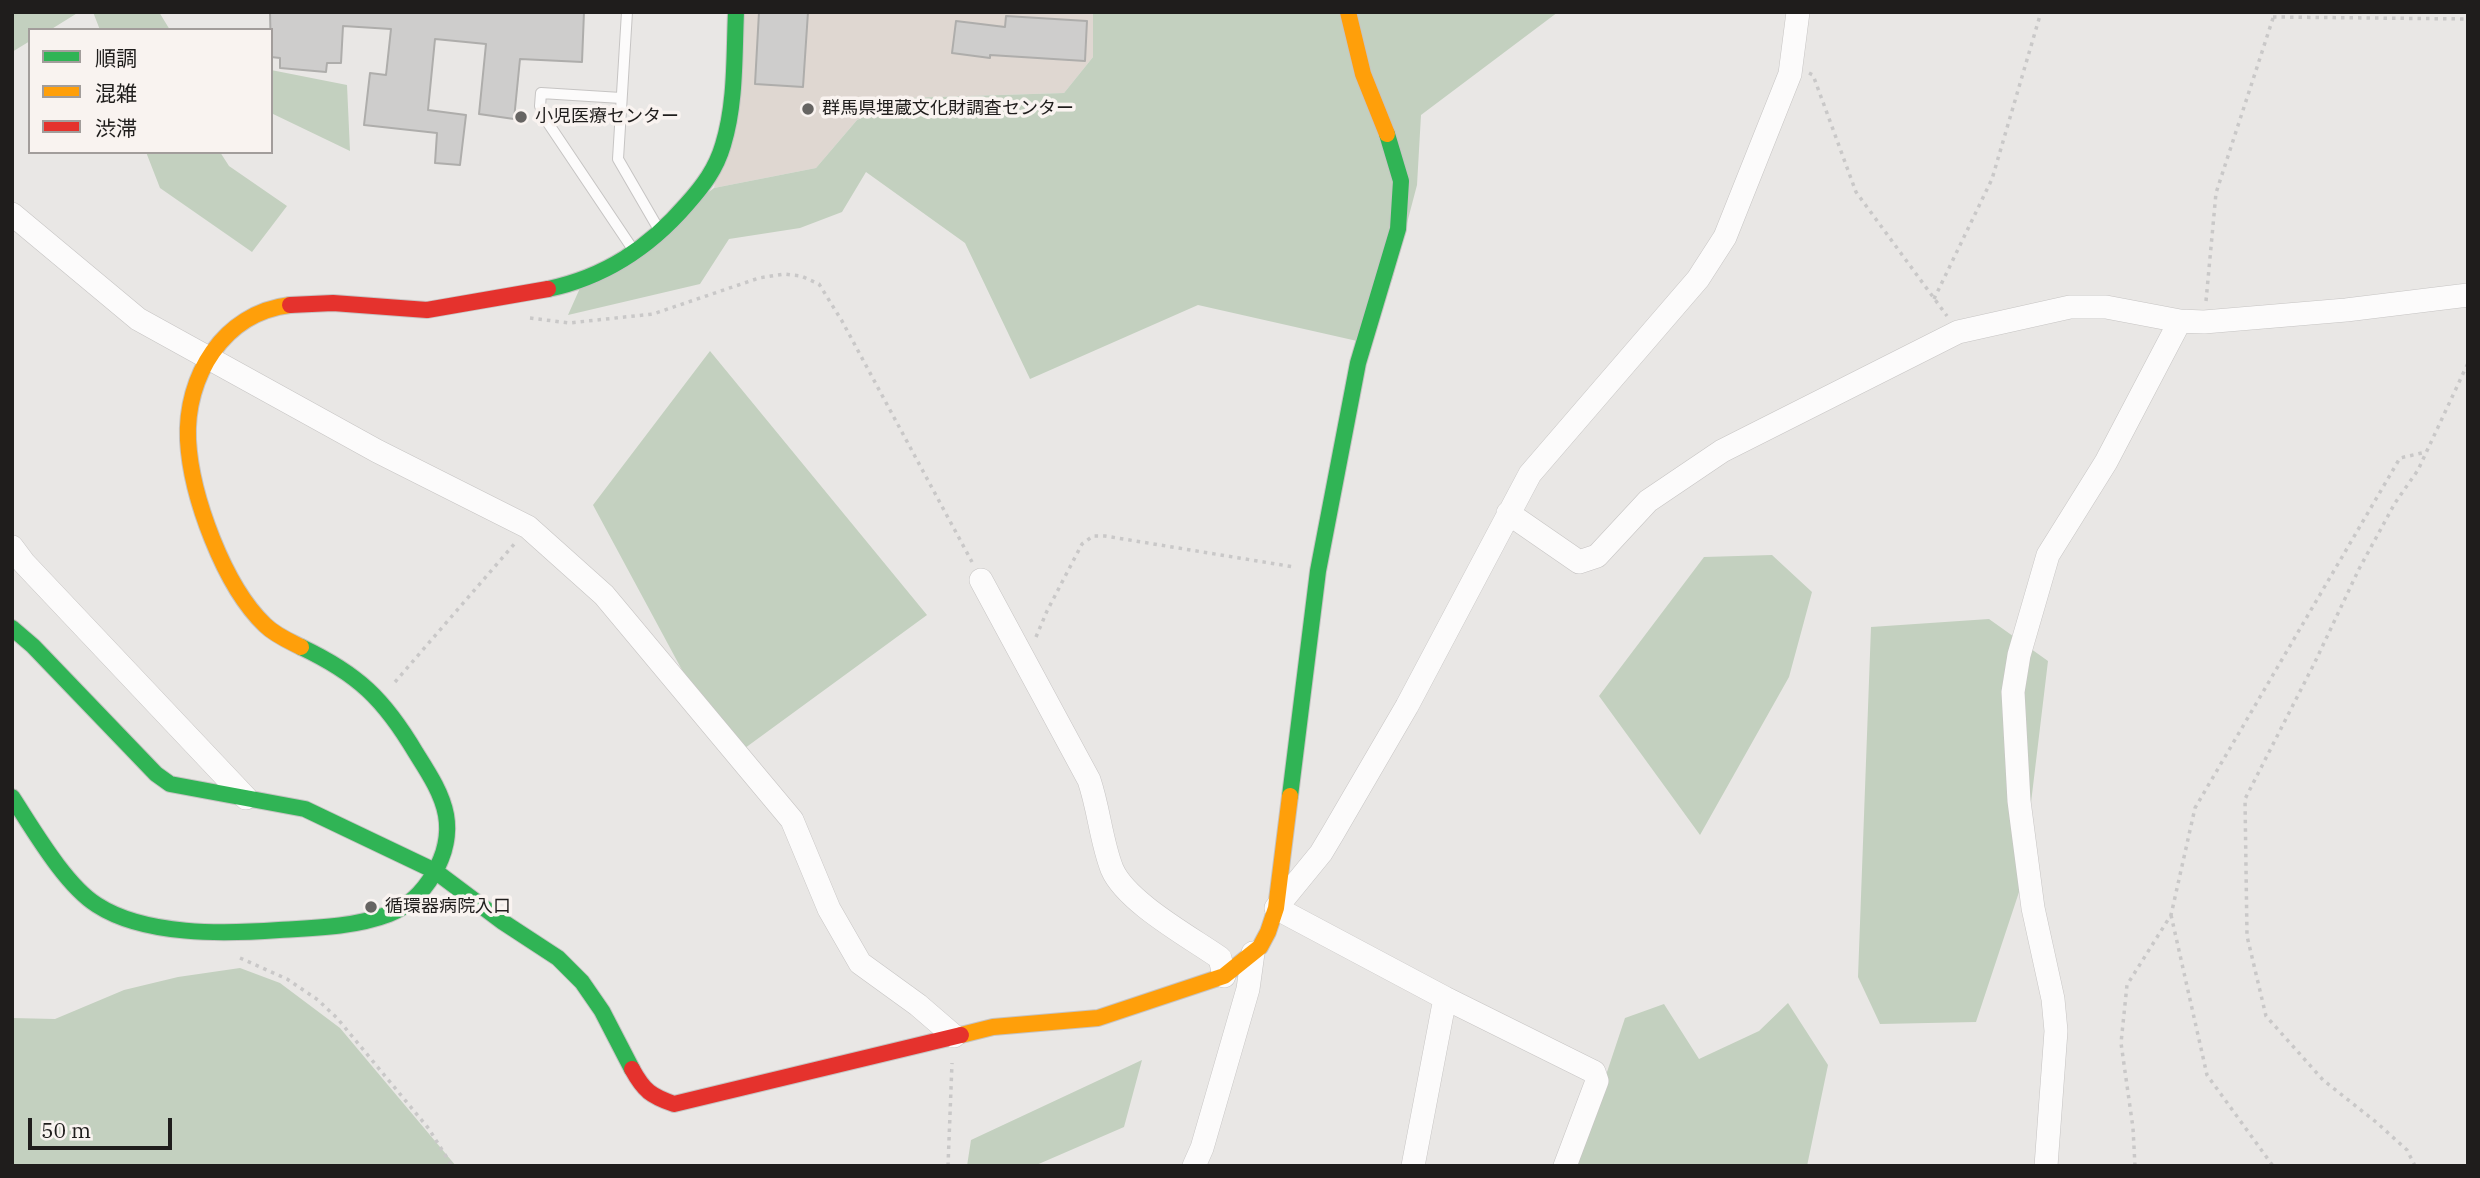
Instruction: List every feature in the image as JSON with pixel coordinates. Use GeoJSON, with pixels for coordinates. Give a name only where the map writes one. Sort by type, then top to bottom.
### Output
{"type":"FeatureCollection","features":[{"type":"Feature","properties":{"kind":"street"},"geometry":{"type":"LineString","coordinates":[[12,797],[73,882],[95,905],[133,920],[208,933],[298,929],[370,922],[390,916],[403,908],[425,887],[435,871],[445,839],[446,825],[441,797],[399,726],[371,690],[339,666],[268,628],[239,595],[223,567],[197,489],[188,440],[194,387],[207,358],[230,328],[263,310],[282,304],[317,302],[421,310],[452,306],[576,282],[608,269],[636,253],[661,234],[707,180],[718,162],[728,124],[736,12]]}},
{"type":"Feature","properties":{"kind":"street"},"geometry":{"type":"LineString","coordinates":[[12,628],[33,646],[156,774],[170,784],[305,809],[435,871],[566,966],[582,982],[602,1011],[641,1086],[654,1097],[674,1104],[993,1027],[1098,1018],[1224,976],[1260,947],[1276,908],[1318,571],[1358,363],[1398,229],[1401,181],[1388,137],[1363,74],[1348,12]]}},
{"type":"Feature","properties":{"kind":"street"},"geometry":{"type":"LineString","coordinates":[[1276,908],[1321,853],[1333,833],[1407,706],[1530,474],[1698,279],[1726,237],[1790,74],[1798,12]]}},
{"type":"Feature","properties":{"kind":"street"},"geometry":{"type":"LineString","coordinates":[[12,214],[138,319],[377,451],[528,527],[604,595],[792,820],[829,909],[860,962],[954,1036]]}},
{"type":"Feature","properties":{"kind":"street"},"geometry":{"type":"LineString","coordinates":[[1508,513],[1579,562],[1597,556],[1648,501],[1722,451],[1958,332],[2070,307],[2106,307],[2180,321],[2204,322],[2346,310],[2468,295]]}},
{"type":"Feature","properties":{"kind":"street"},"geometry":{"type":"LineString","coordinates":[[2046,1166],[2056,1031],[2053,999],[2033,908],[2019,801],[2013,692],[2019,655],[2048,555],[2106,462],[2180,321]]}},
{"type":"Feature","properties":{"kind":"street"},"geometry":{"type":"LineString","coordinates":[[12,547],[24,563],[246,798]]}},
{"type":"Feature","properties":{"kind":"street"},"geometry":{"type":"LineString","coordinates":[[981,580],[1089,780],[1112,869],[1141,904],[1220,958],[1224,976]]}},
{"type":"Feature","properties":{"kind":"street"},"geometry":{"type":"LineString","coordinates":[[1276,908],[1594,1072],[1597,1081],[1565,1166]]}},
{"type":"Feature","properties":{"kind":"street"},"geometry":{"type":"LineString","coordinates":[[1194,1166],[1202,1148],[1248,989],[1253,953]]}},
{"type":"Feature","properties":{"kind":"street"},"geometry":{"type":"LineString","coordinates":[[1413,1166],[1446,998]]}},
{"type":"Feature","properties":{"kind":"lane"},"geometry":{"type":"LineString","coordinates":[[627,12],[618,159],[661,234]]}},
{"type":"Feature","properties":{"kind":"lane"},"geometry":{"type":"LineString","coordinates":[[621,99],[541,93],[540,106],[544,117],[636,253]]}},
{"type":"Feature","properties":{"kind":"path"},"geometry":{"type":"LineString","coordinates":[[1934,299],[1992,179],[2041,12]]}},
{"type":"Feature","properties":{"kind":"path"},"geometry":{"type":"LineString","coordinates":[[2204,322],[2216,193],[2274,14],[2468,19]]}},
{"type":"Feature","properties":{"kind":"path"},"geometry":{"type":"LineString","coordinates":[[1791,65],[1813,75],[1856,192],[1958,332]]}},
{"type":"Feature","properties":{"kind":"path"},"geometry":{"type":"LineString","coordinates":[[529,318],[569,323],[653,314],[771,275],[801,276],[819,284],[842,321],[981,580]]}},
{"type":"Feature","properties":{"kind":"path"},"geometry":{"type":"LineString","coordinates":[[2415,1166],[2407,1150],[2323,1080],[2266,1016],[2247,936],[2245,799],[2359,569],[2395,503],[2418,470],[2468,363]]}},
{"type":"Feature","properties":{"kind":"path"},"geometry":{"type":"LineString","coordinates":[[2135,1166],[2133,1128],[2121,1043],[2127,985],[2171,915],[2194,808],[2400,458],[2426,452]]}},
{"type":"Feature","properties":{"kind":"path"},"geometry":{"type":"LineString","coordinates":[[379,700],[528,527]]}},
{"type":"Feature","properties":{"kind":"path"},"geometry":{"type":"LineString","coordinates":[[1026,662],[1047,611],[1082,544],[1093,536],[1318,571]]}},
{"type":"Feature","properties":{"kind":"path"},"geometry":{"type":"LineString","coordinates":[[2171,915],[2207,1075],[2273,1166]]}},
{"type":"Feature","properties":{"kind":"path"},"geometry":{"type":"LineString","coordinates":[[234,955],[287,979],[327,1009],[429,1129],[452,1166]]}},
{"type":"Feature","properties":{"kind":"path"},"geometry":{"type":"LineString","coordinates":[[948,1166],[954,1036]]}},
{"type":"Feature","properties":{"kind":"shaded area","name":"群馬県埋蔵文化財調査センター"},"geometry":{"type":"Polygon","coordinates":[[[744,12],[1093,12],[1093,57],[1064,93],[906,98],[857,120],[816,168],[714,188],[744,12]]]}},
{"type":"Feature","properties":{"kind":"green space"},"geometry":{"type":"Polygon","coordinates":[[[12,12],[79,12],[53,28],[28,28],[28,42],[12,52],[12,12]]]}},
{"type":"Feature","properties":{"kind":"green space"},"geometry":{"type":"Polygon","coordinates":[[[93,12],[159,12],[169,28],[99,28],[93,12]]]}},
{"type":"Feature","properties":{"kind":"green space"},"geometry":{"type":"Polygon","coordinates":[[[1093,12],[1558,12],[1421,115],[1417,185],[1392,280],[1366,343],[1198,305],[1030,379],[965,243],[866,172],[842,212],[800,228],[729,239],[700,284],[568,315],[580,288],[714,188],[816,168],[857,120],[906,98],[1064,93],[1093,57],[1093,12]]]}},
{"type":"Feature","properties":{"kind":"green space"},"geometry":{"type":"Polygon","coordinates":[[[273,70],[347,85],[350,151],[273,114],[273,70]]]}},
{"type":"Feature","properties":{"kind":"green space"},"geometry":{"type":"Polygon","coordinates":[[[147,154],[221,154],[229,166],[287,206],[252,252],[160,188],[147,154]]]}},
{"type":"Feature","properties":{"kind":"green space"},"geometry":{"type":"Polygon","coordinates":[[[710,351],[927,615],[730,759],[593,505],[710,351]]]}},
{"type":"Feature","properties":{"kind":"green space"},"geometry":{"type":"Polygon","coordinates":[[[1772,555],[1812,592],[1789,677],[1700,835],[1599,696],[1704,557],[1772,555]]]}},
{"type":"Feature","properties":{"kind":"green space"},"geometry":{"type":"Polygon","coordinates":[[[1989,619],[2048,661],[2021,886],[1976,1022],[1880,1024],[1858,977],[1871,627],[1989,619]]]}},
{"type":"Feature","properties":{"kind":"green space"},"geometry":{"type":"Polygon","coordinates":[[[240,968],[280,983],[340,1028],[456,1166],[12,1166],[12,1018],[55,1019],[124,990],[178,977],[240,968]]]}},
{"type":"Feature","properties":{"kind":"green space"},"geometry":{"type":"Polygon","coordinates":[[[1788,1003],[1828,1065],[1807,1166],[1572,1166],[1625,1018],[1664,1004],[1699,1059],[1759,1031],[1788,1003]]]}},
{"type":"Feature","properties":{"kind":"green space"},"geometry":{"type":"Polygon","coordinates":[[[1142,1060],[1124,1127],[1034,1166],[967,1166],[971,1140],[1142,1060]]]}},
{"type":"Feature","properties":{"kind":"building"},"geometry":{"type":"Polygon","coordinates":[[[270,12],[584,12],[582,62],[520,59],[514,119],[479,114],[486,44],[435,39],[428,110],[466,115],[460,165],[435,163],[437,133],[364,125],[370,73],[386,75],[391,29],[343,26],[341,63],[327,63],[326,72],[280,68],[280,58],[273,57],[273,28],[270,28],[270,12]]]}},
{"type":"Feature","properties":{"kind":"building"},"geometry":{"type":"Polygon","coordinates":[[[759,12],[808,12],[803,87],[755,84],[759,12]]]}},
{"type":"Feature","properties":{"kind":"building"},"geometry":{"type":"Polygon","coordinates":[[[1006,16],[1087,21],[1085,61],[990,55],[990,58],[952,53],[956,21],[1005,27],[1006,16]]]}},
{"type":"Feature","properties":{"kind":"traffic: fast"},"geometry":{"type":"LineString","coordinates":[[548,289],[588,277],[641,247],[672,220],[708,177],[720,154],[730,113],[736,12]]}},
{"type":"Feature","properties":{"kind":"traffic: fast"},"geometry":{"type":"LineString","coordinates":[[1290,796],[1318,571],[1358,363],[1398,229],[1401,181],[1387,134]]}},
{"type":"Feature","properties":{"kind":"traffic: fast"},"geometry":{"type":"LineString","coordinates":[[12,628],[33,646],[156,774],[170,784],[305,809],[435,871],[503,922],[558,958],[582,982],[602,1011],[632,1069]]}},
{"type":"Feature","properties":{"kind":"traffic: fast"},"geometry":{"type":"LineString","coordinates":[[12,797],[50,855],[73,884],[97,905],[138,923],[185,931],[257,931],[349,924],[389,914],[402,907],[425,887],[441,860],[447,830],[441,799],[430,775],[381,703],[339,667],[301,647]]}},
{"type":"Feature","properties":{"kind":"traffic: slow"},"geometry":{"type":"LineString","coordinates":[[1348,12],[1363,74],[1387,134]]}},
{"type":"Feature","properties":{"kind":"traffic: slow"},"geometry":{"type":"LineString","coordinates":[[290,305],[266,311],[245,321],[227,335],[213,352],[193,393],[188,440],[190,462],[203,513],[212,539],[236,588],[265,625],[301,647]]}},
{"type":"Feature","properties":{"kind":"traffic: slow"},"geometry":{"type":"LineString","coordinates":[[961,1035],[993,1027],[1098,1018],[1224,976],[1260,947],[1268,932],[1276,908],[1290,796]]}},
{"type":"Feature","properties":{"kind":"traffic: jam"},"geometry":{"type":"LineString","coordinates":[[290,305],[333,303],[427,310],[548,289]]}},
{"type":"Feature","properties":{"kind":"traffic: jam"},"geometry":{"type":"LineString","coordinates":[[632,1069],[649,1092],[674,1104],[961,1035]]}},
{"type":"Feature","properties":{"kind":"place","name":"群馬県埋蔵文化財調査センター"},"geometry":{"type":"Point","coordinates":[808,109]}},
{"type":"Feature","properties":{"kind":"place","name":"小児医療センター"},"geometry":{"type":"Point","coordinates":[521,117]}},
{"type":"Feature","properties":{"kind":"place","name":"循環器病院入口"},"geometry":{"type":"Point","coordinates":[371,907]}}]}
